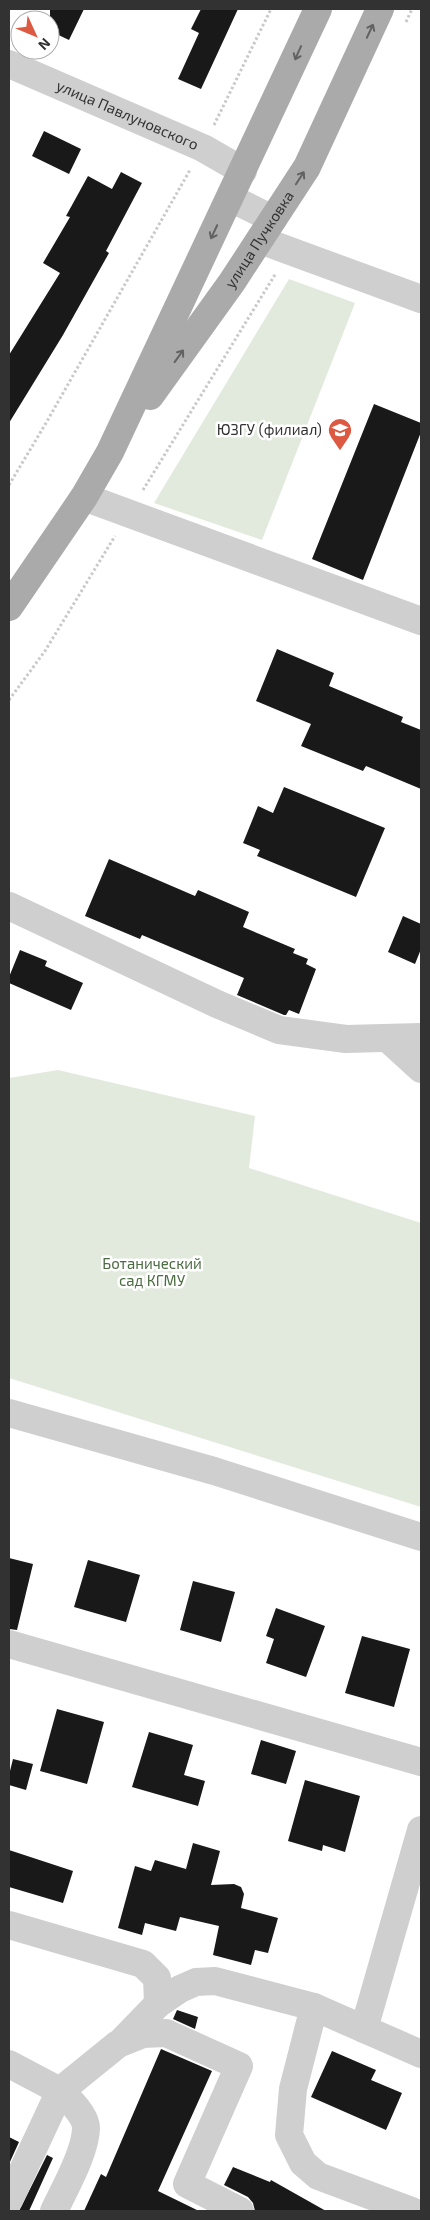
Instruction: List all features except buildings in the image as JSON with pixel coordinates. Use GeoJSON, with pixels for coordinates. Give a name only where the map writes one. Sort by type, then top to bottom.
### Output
{"type":"FeatureCollection","features":[{"type":"Feature","properties":{"kind":"main road","name":"улица Пучковка"},"geometry":{"type":"LineString","coordinates":[[9,607],[84,497],[110,452],[318,9]]}},
{"type":"Feature","properties":{"kind":"main road","name":"улица Пучковка"},"geometry":{"type":"LineString","coordinates":[[110,452],[232,282],[307,167],[380,9]]}},
{"type":"Feature","properties":{"kind":"street","name":"улица Павлуновского"},"geometry":{"type":"LineString","coordinates":[[9,64],[203,148],[243,171]]}},
{"type":"Feature","properties":{"kind":"street"},"geometry":{"type":"LineString","coordinates":[[230,198],[289,252],[421,299]]}},
{"type":"Feature","properties":{"kind":"street"},"geometry":{"type":"LineString","coordinates":[[84,497],[421,621]]}},
{"type":"Feature","properties":{"kind":"street"},"geometry":{"type":"LineString","coordinates":[[9,906],[217,1004],[279,1030],[346,1039],[421,1037]]}},
{"type":"Feature","properties":{"kind":"street"},"geometry":{"type":"LineString","coordinates":[[387,1038],[421,1069]]}},
{"type":"Feature","properties":{"kind":"street"},"geometry":{"type":"LineString","coordinates":[[9,1413],[214,1471],[421,1537]]}},
{"type":"Feature","properties":{"kind":"street"},"geometry":{"type":"LineString","coordinates":[[9,1644],[421,1762]]}},
{"type":"Feature","properties":{"kind":"street"},"geometry":{"type":"LineString","coordinates":[[364,2029],[421,1830]]}},
{"type":"Feature","properties":{"kind":"street"},"geometry":{"type":"LineString","coordinates":[[9,1925],[143,1964],[158,1978],[158,2004]]}},
{"type":"Feature","properties":{"kind":"street"},"geometry":{"type":"LineString","coordinates":[[9,2200],[60,2090],[118,2044],[158,2004],[180,1989],[196,1982],[215,1981],[314,2008],[421,2054]]}},
{"type":"Feature","properties":{"kind":"street"},"geometry":{"type":"LineString","coordinates":[[314,2008],[293,2089],[290,2135],[303,2163],[318,2176],[412,2211]]}},
{"type":"Feature","properties":{"kind":"street"},"geometry":{"type":"LineString","coordinates":[[118,2044],[143,2034],[166,2033],[239,2066],[188,2184],[240,2211]]}},
{"type":"Feature","properties":{"kind":"street"},"geometry":{"type":"LineString","coordinates":[[9,2064],[60,2090],[76,2107],[86,2127],[79,2157],[54,2211]]}},
{"type":"Feature","properties":{"kind":"path"},"geometry":{"type":"LineString","coordinates":[[9,485],[203,148],[271,9]]}},
{"type":"Feature","properties":{"kind":"path"},"geometry":{"type":"LineString","coordinates":[[404,26],[412,9]]}},
{"type":"Feature","properties":{"kind":"path"},"geometry":{"type":"LineString","coordinates":[[9,700],[45,651],[289,252]]}},
{"type":"Feature","properties":{"kind":"green space"},"geometry":{"type":"Polygon","coordinates":[[[289,279],[355,303],[262,540],[154,503],[289,279]]]}},
{"type":"Feature","properties":{"kind":"green space","name":"Ботанический сад КГМУ"},"geometry":{"type":"Polygon","coordinates":[[[58,1070],[255,1116],[249,1168],[421,1223],[421,1507],[9,1378],[9,1078],[58,1070]]]}},
{"type":"Feature","properties":{"kind":"place","name":"ЮЗГУ (филиал)"},"geometry":{"type":"Point","coordinates":[340,451]}}]}
